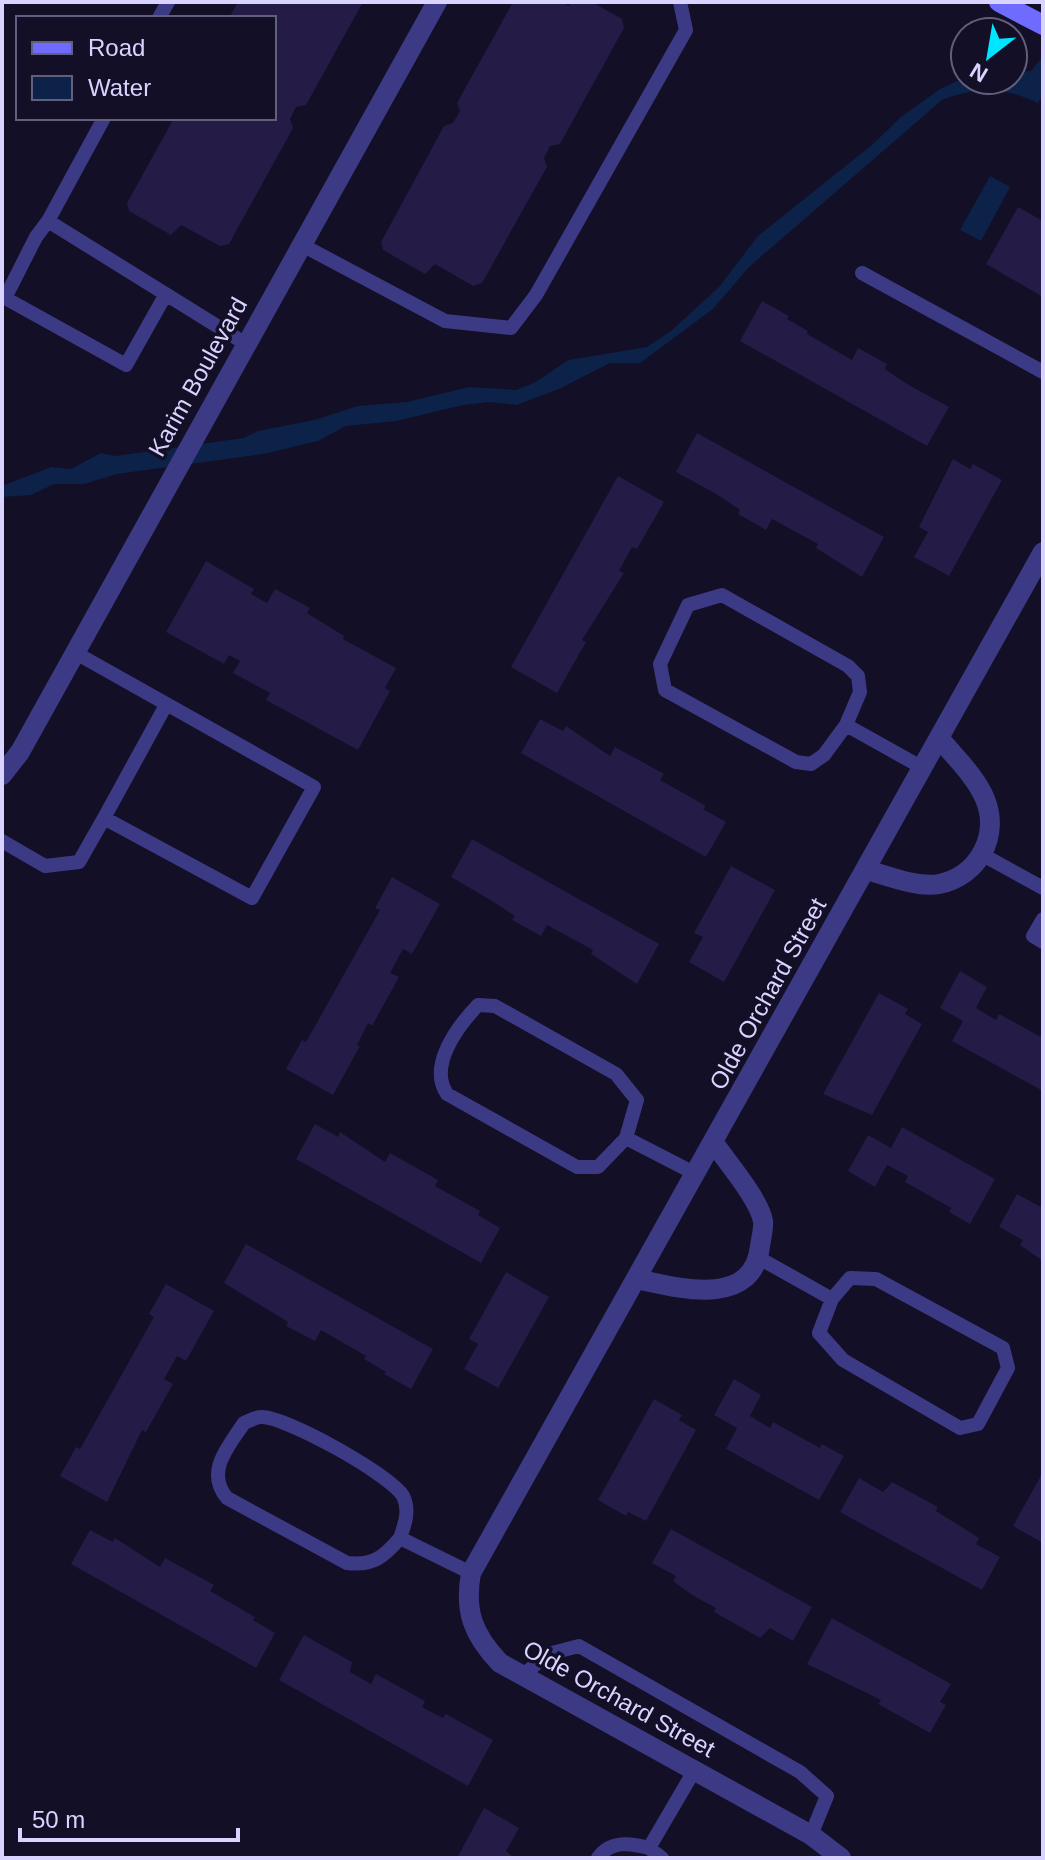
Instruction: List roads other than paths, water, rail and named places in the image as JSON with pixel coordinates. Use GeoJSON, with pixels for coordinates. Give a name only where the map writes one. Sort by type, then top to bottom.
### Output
{"type":"FeatureCollection","features":[{"type":"Feature","properties":{"kind":"main road"},"geometry":{"type":"LineString","coordinates":[[999,2],[1043,25]]}},
{"type":"Feature","properties":{"kind":"street","name":"Karim Boulevard"},"geometry":{"type":"LineString","coordinates":[[2,775],[20,752],[437,2]]}},
{"type":"Feature","properties":{"kind":"street","name":"Olde Orchard Street"},"geometry":{"type":"LineString","coordinates":[[841,1858],[811,1835],[500,1663],[480,1642],[470,1619],[467,1597],[471,1573],[1043,552]]}},
{"type":"Feature","properties":{"kind":"street"},"geometry":{"type":"LineString","coordinates":[[867,870],[937,885],[962,876],[983,855],[990,829],[985,799],[940,739]]}},
{"type":"Feature","properties":{"kind":"street"},"geometry":{"type":"LineString","coordinates":[[637,1279],[689,1290],[716,1291],[744,1278],[759,1258],[763,1221],[714,1143]]}},
{"type":"Feature","properties":{"kind":"lane"},"geometry":{"type":"LineString","coordinates":[[302,245],[445,321],[511,328],[536,295],[686,30],[680,2]]}},
{"type":"Feature","properties":{"kind":"lane"},"geometry":{"type":"LineString","coordinates":[[103,120],[5,298],[126,365],[166,294]]}},
{"type":"Feature","properties":{"kind":"lane"},"geometry":{"type":"LineString","coordinates":[[48,221],[246,344]]}},
{"type":"Feature","properties":{"kind":"lane"},"geometry":{"type":"LineString","coordinates":[[862,273],[1043,372]]}},
{"type":"Feature","properties":{"kind":"lane"},"geometry":{"type":"LineString","coordinates":[[722,595],[848,666],[858,676],[860,692],[846,725],[824,755],[811,764],[796,762],[665,690],[660,664],[688,605],[722,595]]}},
{"type":"Feature","properties":{"kind":"lane"},"geometry":{"type":"LineString","coordinates":[[74,652],[314,787],[252,898],[104,818]]}},
{"type":"Feature","properties":{"kind":"lane"},"geometry":{"type":"LineString","coordinates":[[2,841],[45,866],[79,862],[166,705]]}},
{"type":"Feature","properties":{"kind":"lane"},"geometry":{"type":"LineString","coordinates":[[846,725],[923,768]]}},
{"type":"Feature","properties":{"kind":"lane"},"geometry":{"type":"LineString","coordinates":[[983,855],[1043,888]]}},
{"type":"Feature","properties":{"kind":"lane"},"geometry":{"type":"LineString","coordinates":[[1043,919],[1033,936],[1043,942]]}},
{"type":"Feature","properties":{"kind":"lane"},"geometry":{"type":"LineString","coordinates":[[478,1005],[495,1006],[616,1074],[637,1100],[626,1138],[598,1167],[577,1167],[447,1094],[439,1083],[439,1067],[467,1017],[478,1005]]}},
{"type":"Feature","properties":{"kind":"lane"},"geometry":{"type":"LineString","coordinates":[[626,1138],[694,1173]]}},
{"type":"Feature","properties":{"kind":"lane"},"geometry":{"type":"LineString","coordinates":[[759,1258],[832,1299]]}},
{"type":"Feature","properties":{"kind":"lane"},"geometry":{"type":"LineString","coordinates":[[850,1278],[876,1279],[1003,1348],[1008,1368],[978,1424],[960,1428],[843,1360],[819,1333],[832,1299],[850,1278]]}},
{"type":"Feature","properties":{"kind":"lane"},"geometry":{"type":"LineString","coordinates":[[262,1417],[280,1421],[322,1441],[391,1483],[403,1496],[407,1515],[400,1538],[382,1558],[364,1565],[347,1563],[227,1498],[217,1486],[216,1471],[244,1423],[262,1417]]}},
{"type":"Feature","properties":{"kind":"lane"},"geometry":{"type":"LineString","coordinates":[[400,1538],[471,1573]]}},
{"type":"Feature","properties":{"kind":"lane"},"geometry":{"type":"LineString","coordinates":[[522,1676],[548,1654],[579,1646],[800,1772],[827,1796],[811,1835]]}},
{"type":"Feature","properties":{"kind":"lane"},"geometry":{"type":"LineString","coordinates":[[649,1848],[694,1771]]}},
{"type":"Feature","properties":{"kind":"lane"},"geometry":{"type":"LineString","coordinates":[[598,1858],[601,1853],[626,1842],[649,1848],[662,1858]]}},
{"type":"Feature","properties":{"kind":"water"},"geometry":{"type":"Polygon","coordinates":[[[1043,56],[1043,94],[1038,103],[1020,96],[1029,96],[1031,71],[1043,56]]]}},
{"type":"Feature","properties":{"kind":"water"},"geometry":{"type":"Polygon","coordinates":[[[949,85],[949,96],[956,96],[942,100],[749,267],[713,309],[640,363],[610,363],[561,388],[517,405],[489,402],[463,405],[396,421],[346,426],[318,441],[263,454],[117,474],[84,484],[54,484],[31,495],[2,497],[2,486],[51,467],[71,469],[101,453],[115,456],[244,438],[258,431],[314,420],[358,406],[407,402],[469,387],[516,390],[536,382],[568,360],[647,347],[671,331],[719,287],[758,236],[872,145],[901,117],[949,85]]]}},
{"type":"Feature","properties":{"kind":"water"},"geometry":{"type":"Polygon","coordinates":[[[990,176],[1010,187],[981,241],[960,230],[990,176]]]}}]}
